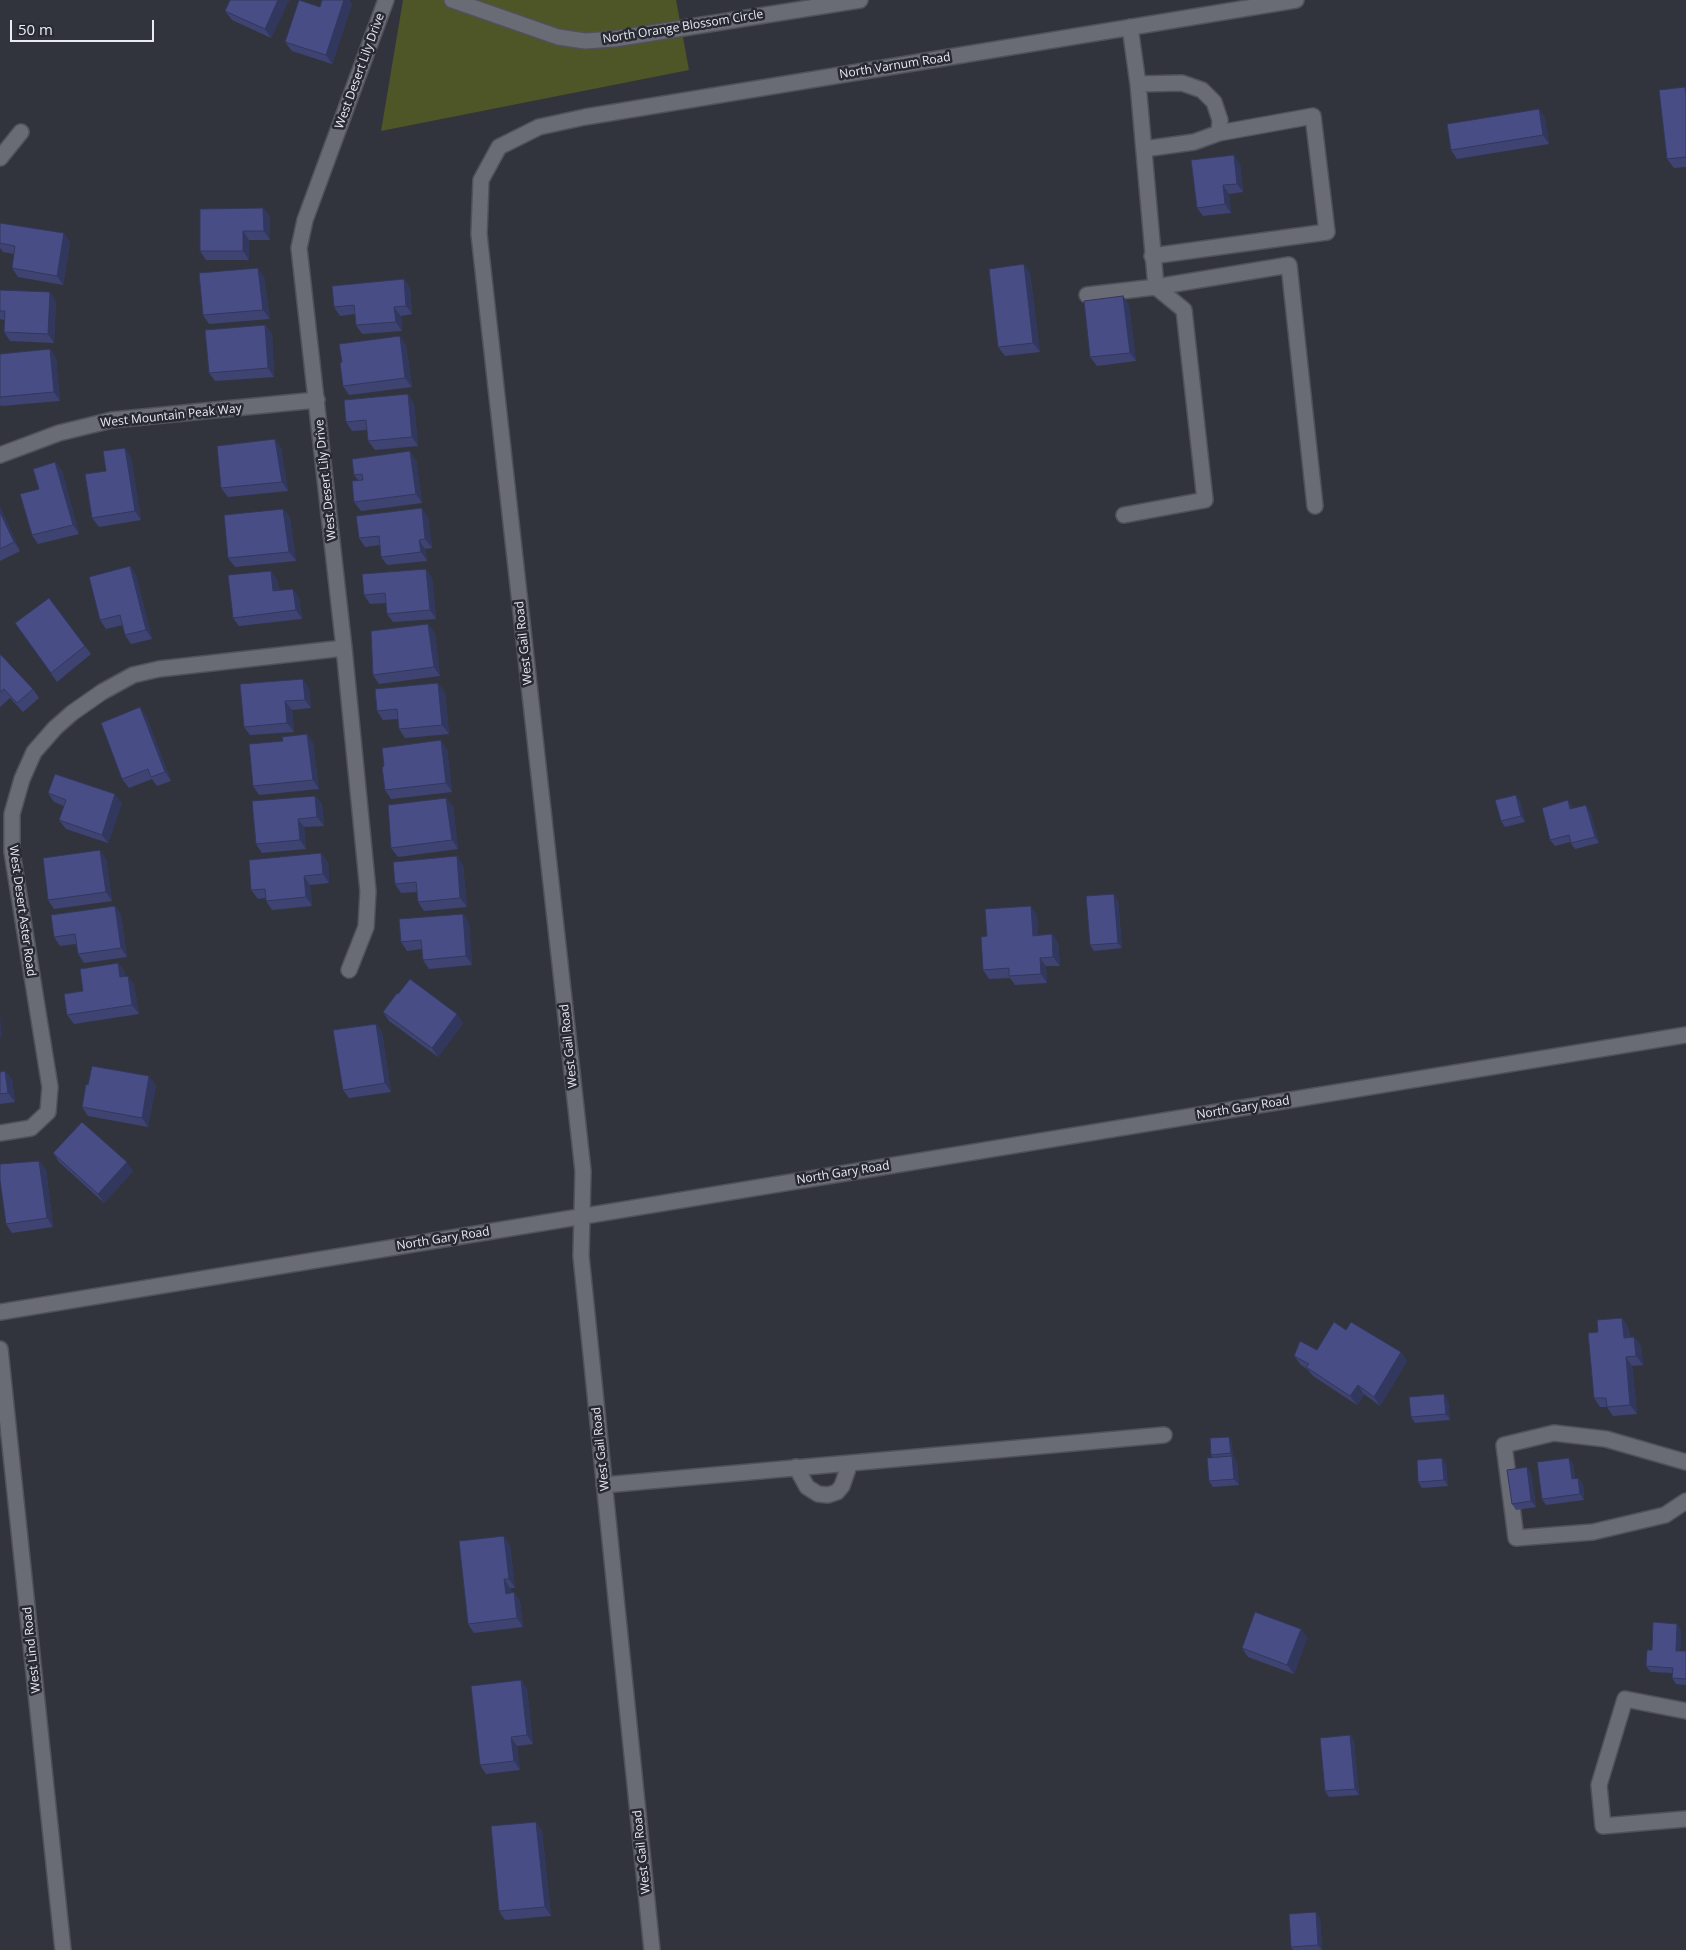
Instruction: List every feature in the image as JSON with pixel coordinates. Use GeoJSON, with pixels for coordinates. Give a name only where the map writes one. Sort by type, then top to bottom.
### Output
{"type":"FeatureCollection","features":[{"type":"Feature","properties":{"kind":"street","name":"West Desert Lily Drive"},"geometry":{"type":"LineString","coordinates":[[350,970],[366,927],[368,890],[344,648],[299,248],[305,220],[386,0]]}},
{"type":"Feature","properties":{"kind":"street","name":"North Orange Blossom Circle"},"geometry":{"type":"LineString","coordinates":[[452,0],[558,38],[585,41],[614,39],[860,0]]}},
{"type":"Feature","properties":{"kind":"street","name":"North Varnum Road"},"geometry":{"type":"LineString","coordinates":[[499,147],[539,127],[585,117],[1296,0]]}},
{"type":"Feature","properties":{"kind":"street"},"geometry":{"type":"LineString","coordinates":[[1124,514],[1205,500],[1184,310],[1156,287],[1138,84],[1130,27]]}},
{"type":"Feature","properties":{"kind":"street"},"geometry":{"type":"LineString","coordinates":[[1138,84],[1182,83],[1202,90],[1214,102],[1220,120],[1219,133]]}},
{"type":"Feature","properties":{"kind":"street"},"geometry":{"type":"LineString","coordinates":[[1144,148],[1194,142],[1219,133],[1313,116],[1327,232],[1152,256]]}},
{"type":"Feature","properties":{"kind":"street"},"geometry":{"type":"LineString","coordinates":[[0,158],[21,132]]}},
{"type":"Feature","properties":{"kind":"street","name":"West Gail Road"},"geometry":{"type":"LineString","coordinates":[[499,147],[481,180],[479,234],[583,1171],[580,1256],[652,1950]]}},
{"type":"Feature","properties":{"kind":"street"},"geometry":{"type":"LineString","coordinates":[[1087,295],[1156,287],[1289,265],[1315,506]]}},
{"type":"Feature","properties":{"kind":"street","name":"West Mountain Peak Way"},"geometry":{"type":"LineString","coordinates":[[0,455],[59,433],[112,420],[317,400]]}},
{"type":"Feature","properties":{"kind":"street","name":"West Desert Aster Road"},"geometry":{"type":"LineString","coordinates":[[0,1133],[31,1128],[48,1112],[50,1087],[12,852],[12,814],[22,780],[34,752],[55,728],[72,713],[102,692],[133,675],[159,669],[344,648]]}},
{"type":"Feature","properties":{"kind":"street","name":"North Gary Road"},"geometry":{"type":"LineString","coordinates":[[0,1312],[1686,1035]]}},
{"type":"Feature","properties":{"kind":"street","name":"West Lind Road"},"geometry":{"type":"LineString","coordinates":[[0,1349],[63,1950]]}},
{"type":"Feature","properties":{"kind":"street"},"geometry":{"type":"LineString","coordinates":[[1686,1462],[1606,1439],[1554,1433],[1504,1445],[1516,1538],[1593,1532],[1666,1514],[1686,1501]]}},
{"type":"Feature","properties":{"kind":"street"},"geometry":{"type":"LineString","coordinates":[[604,1484],[1164,1435]]}},
{"type":"Feature","properties":{"kind":"street"},"geometry":{"type":"LineString","coordinates":[[796,1467],[807,1487],[818,1494],[828,1494],[837,1492],[842,1486],[850,1463]]}},
{"type":"Feature","properties":{"kind":"street"},"geometry":{"type":"LineString","coordinates":[[1686,1711],[1625,1699],[1599,1785],[1603,1826],[1686,1820]]}},
{"type":"Feature","properties":{"kind":"green space"},"geometry":{"type":"Polygon","coordinates":[[[403,0],[676,0],[689,70],[381,131],[403,0]]]}},
{"type":"Feature","properties":{"kind":"building"},"geometry":{"type":"Polygon","coordinates":[[[230,0],[278,0],[265,29],[225,11],[230,0]]]}},
{"type":"Feature","properties":{"kind":"building"},"geometry":{"type":"Polygon","coordinates":[[[299,0],[320,7],[322,0],[344,0],[326,55],[285,42],[299,0]]]}},
{"type":"Feature","properties":{"kind":"building"},"geometry":{"type":"Polygon","coordinates":[[[1685,87],[1686,157],[1667,159],[1659,90],[1685,87]]]}},
{"type":"Feature","properties":{"kind":"building"},"geometry":{"type":"Polygon","coordinates":[[[1539,109],[1543,135],[1451,150],[1447,124],[1539,109]]]}},
{"type":"Feature","properties":{"kind":"building"},"geometry":{"type":"Polygon","coordinates":[[[1234,155],[1237,184],[1223,185],[1225,204],[1197,208],[1191,160],[1234,155]]]}},
{"type":"Feature","properties":{"kind":"building"},"geometry":{"type":"Polygon","coordinates":[[[263,208],[264,231],[243,231],[243,251],[200,251],[200,209],[263,208]]]}},
{"type":"Feature","properties":{"kind":"building"},"geometry":{"type":"Polygon","coordinates":[[[0,223],[64,233],[57,276],[12,268],[15,246],[0,243],[0,223]]]}},
{"type":"Feature","properties":{"kind":"building"},"geometry":{"type":"Polygon","coordinates":[[[1024,264],[1033,343],[998,347],[989,269],[1024,264]]]}},
{"type":"Feature","properties":{"kind":"building"},"geometry":{"type":"Polygon","coordinates":[[[258,268],[263,310],[203,315],[199,273],[258,268]]]}},
{"type":"Feature","properties":{"kind":"building"},"geometry":{"type":"Polygon","coordinates":[[[404,279],[406,306],[394,307],[396,322],[356,325],[354,305],[334,307],[332,286],[404,279]]]}},
{"type":"Feature","properties":{"kind":"building"},"geometry":{"type":"Polygon","coordinates":[[[0,290],[50,292],[48,334],[4,332],[5,311],[0,311],[0,290]]]}},
{"type":"Feature","properties":{"kind":"building"},"geometry":{"type":"Polygon","coordinates":[[[1123,296],[1130,353],[1090,357],[1084,301],[1123,296]]]}},
{"type":"Feature","properties":{"kind":"building"},"geometry":{"type":"Polygon","coordinates":[[[265,325],[268,368],[209,373],[205,330],[265,325]]]}},
{"type":"Feature","properties":{"kind":"building"},"geometry":{"type":"Polygon","coordinates":[[[400,336],[405,378],[343,386],[339,344],[400,336]]]}},
{"type":"Feature","properties":{"kind":"building"},"geometry":{"type":"Polygon","coordinates":[[[50,349],[54,392],[0,397],[0,354],[50,349]]]}},
{"type":"Feature","properties":{"kind":"building"},"geometry":{"type":"Polygon","coordinates":[[[408,394],[412,437],[368,441],[366,420],[346,422],[344,400],[408,394]]]}},
{"type":"Feature","properties":{"kind":"building"},"geometry":{"type":"Polygon","coordinates":[[[275,439],[282,482],[221,488],[217,446],[275,439]]]}},
{"type":"Feature","properties":{"kind":"building"},"geometry":{"type":"Polygon","coordinates":[[[125,448],[135,511],[92,518],[85,474],[106,471],[103,451],[125,448]]]}},
{"type":"Feature","properties":{"kind":"building"},"geometry":{"type":"Polygon","coordinates":[[[410,451],[416,494],[354,502],[352,481],[363,480],[362,474],[354,475],[352,459],[410,451]]]}},
{"type":"Feature","properties":{"kind":"building"},"geometry":{"type":"Polygon","coordinates":[[[55,462],[73,525],[32,535],[20,494],[39,489],[33,469],[55,462]]]}},
{"type":"Feature","properties":{"kind":"building"},"geometry":{"type":"Polygon","coordinates":[[[422,508],[425,539],[419,540],[421,552],[381,557],[379,536],[359,538],[356,516],[422,508]]]}},
{"type":"Feature","properties":{"kind":"building"},"geometry":{"type":"Polygon","coordinates":[[[283,509],[289,552],[228,558],[224,515],[283,509]]]}},
{"type":"Feature","properties":{"kind":"building"},"geometry":{"type":"Polygon","coordinates":[[[0,512],[14,542],[0,549],[0,512]]]}},
{"type":"Feature","properties":{"kind":"building"},"geometry":{"type":"Polygon","coordinates":[[[130,566],[146,630],[125,635],[120,615],[100,620],[89,577],[130,566]]]}},
{"type":"Feature","properties":{"kind":"building"},"geometry":{"type":"Polygon","coordinates":[[[426,569],[430,610],[387,614],[385,593],[364,595],[362,574],[426,569]]]}},
{"type":"Feature","properties":{"kind":"building"},"geometry":{"type":"Polygon","coordinates":[[[271,571],[273,591],[293,589],[296,610],[233,618],[228,575],[271,571]]]}},
{"type":"Feature","properties":{"kind":"building"},"geometry":{"type":"Polygon","coordinates":[[[49,598],[85,646],[51,673],[15,623],[49,598]]]}},
{"type":"Feature","properties":{"kind":"building"},"geometry":{"type":"Polygon","coordinates":[[[428,624],[434,667],[373,675],[371,631],[428,624]]]}},
{"type":"Feature","properties":{"kind":"building"},"geometry":{"type":"Polygon","coordinates":[[[0,654],[33,689],[17,703],[4,689],[0,692],[0,654]]]}},
{"type":"Feature","properties":{"kind":"building"},"geometry":{"type":"Polygon","coordinates":[[[303,679],[305,700],[285,701],[287,723],[244,727],[240,684],[303,679]]]}},
{"type":"Feature","properties":{"kind":"building"},"geometry":{"type":"Polygon","coordinates":[[[438,683],[442,725],[399,729],[397,709],[377,711],[375,689],[438,683]]]}},
{"type":"Feature","properties":{"kind":"building"},"geometry":{"type":"Polygon","coordinates":[[[140,707],[165,772],[151,777],[148,769],[122,779],[101,723],[140,707]]]}},
{"type":"Feature","properties":{"kind":"building"},"geometry":{"type":"Polygon","coordinates":[[[307,734],[313,780],[253,786],[249,744],[283,741],[282,737],[307,734]]]}},
{"type":"Feature","properties":{"kind":"building"},"geometry":{"type":"Polygon","coordinates":[[[441,740],[446,783],[385,790],[382,748],[441,740]]]}},
{"type":"Feature","properties":{"kind":"building"},"geometry":{"type":"Polygon","coordinates":[[[55,774],[115,794],[102,835],[59,820],[66,800],[48,793],[55,774]]]}},
{"type":"Feature","properties":{"kind":"building"},"geometry":{"type":"Polygon","coordinates":[[[1516,795],[1521,816],[1501,821],[1495,800],[1516,795]]]}},
{"type":"Feature","properties":{"kind":"building"},"geometry":{"type":"Polygon","coordinates":[[[315,796],[317,817],[298,819],[300,840],[256,844],[252,801],[315,796]]]}},
{"type":"Feature","properties":{"kind":"building"},"geometry":{"type":"Polygon","coordinates":[[[446,798],[452,840],[391,848],[388,805],[446,798]]]}},
{"type":"Feature","properties":{"kind":"building"},"geometry":{"type":"Polygon","coordinates":[[[1568,800],[1570,809],[1586,805],[1595,837],[1571,843],[1569,835],[1550,840],[1542,808],[1568,800]]]}},
{"type":"Feature","properties":{"kind":"building"},"geometry":{"type":"Polygon","coordinates":[[[100,850],[106,892],[48,900],[43,858],[100,850]]]}},
{"type":"Feature","properties":{"kind":"building"},"geometry":{"type":"Polygon","coordinates":[[[321,853],[323,874],[304,876],[306,897],[266,901],[265,889],[251,890],[249,860],[321,853]]]}},
{"type":"Feature","properties":{"kind":"building"},"geometry":{"type":"Polygon","coordinates":[[[457,856],[460,898],[418,902],[416,882],[395,884],[393,862],[457,856]]]}},
{"type":"Feature","properties":{"kind":"building"},"geometry":{"type":"Polygon","coordinates":[[[1114,894],[1118,943],[1090,945],[1086,896],[1114,894]]]}},
{"type":"Feature","properties":{"kind":"building"},"geometry":{"type":"Polygon","coordinates":[[[115,906],[121,948],[78,954],[75,934],[54,937],[51,915],[115,906]]]}},
{"type":"Feature","properties":{"kind":"building"},"geometry":{"type":"Polygon","coordinates":[[[1031,906],[1033,936],[1052,934],[1053,957],[1040,958],[1041,974],[1009,976],[1009,968],[983,970],[981,937],[987,936],[985,909],[1031,906]]]}},
{"type":"Feature","properties":{"kind":"building"},"geometry":{"type":"Polygon","coordinates":[[[463,914],[466,956],[423,960],[421,940],[401,942],[399,919],[463,914]]]}},
{"type":"Feature","properties":{"kind":"building"},"geometry":{"type":"Polygon","coordinates":[[[118,963],[120,977],[128,976],[132,1005],[67,1015],[64,994],[83,991],[80,969],[118,963]]]}},
{"type":"Feature","properties":{"kind":"building"},"geometry":{"type":"Polygon","coordinates":[[[410,979],[457,1014],[432,1048],[383,1012],[410,979]]]}},
{"type":"Feature","properties":{"kind":"building"},"geometry":{"type":"Polygon","coordinates":[[[376,1024],[385,1083],[343,1090],[333,1030],[376,1024]]]}},
{"type":"Feature","properties":{"kind":"building"},"geometry":{"type":"Polygon","coordinates":[[[92,1066],[149,1076],[142,1118],[82,1107],[86,1084],[88,1085],[92,1066]]]}},
{"type":"Feature","properties":{"kind":"building"},"geometry":{"type":"Polygon","coordinates":[[[5,1071],[8,1093],[0,1094],[0,1072],[5,1071]]]}},
{"type":"Feature","properties":{"kind":"building"},"geometry":{"type":"Polygon","coordinates":[[[82,1122],[127,1162],[98,1194],[53,1153],[82,1122]]]}},
{"type":"Feature","properties":{"kind":"building"},"geometry":{"type":"Polygon","coordinates":[[[39,1161],[47,1218],[6,1224],[0,1180],[0,1164],[39,1161]]]}},
{"type":"Feature","properties":{"kind":"building"},"geometry":{"type":"Polygon","coordinates":[[[1622,1318],[1624,1338],[1634,1337],[1636,1356],[1626,1357],[1630,1405],[1607,1407],[1606,1398],[1594,1398],[1588,1333],[1598,1332],[1597,1320],[1622,1318]]]}},
{"type":"Feature","properties":{"kind":"building"},"geometry":{"type":"Polygon","coordinates":[[[1334,1322],[1346,1330],[1351,1322],[1401,1352],[1374,1397],[1358,1385],[1350,1396],[1306,1367],[1309,1364],[1294,1356],[1300,1341],[1317,1350],[1334,1322]]]}},
{"type":"Feature","properties":{"kind":"building"},"geometry":{"type":"Polygon","coordinates":[[[1444,1394],[1446,1414],[1411,1417],[1409,1397],[1444,1394]]]}},
{"type":"Feature","properties":{"kind":"building"},"geometry":{"type":"Polygon","coordinates":[[[1229,1437],[1231,1453],[1211,1455],[1210,1438],[1229,1437]]]}},
{"type":"Feature","properties":{"kind":"building"},"geometry":{"type":"Polygon","coordinates":[[[1232,1456],[1234,1479],[1209,1481],[1207,1458],[1232,1456]]]}},
{"type":"Feature","properties":{"kind":"building"},"geometry":{"type":"Polygon","coordinates":[[[1442,1458],[1444,1480],[1418,1482],[1417,1460],[1442,1458]]]}},
{"type":"Feature","properties":{"kind":"building"},"geometry":{"type":"Polygon","coordinates":[[[1569,1458],[1572,1479],[1578,1478],[1580,1494],[1542,1499],[1537,1462],[1569,1458]]]}},
{"type":"Feature","properties":{"kind":"building"},"geometry":{"type":"Polygon","coordinates":[[[1527,1467],[1531,1501],[1512,1504],[1507,1470],[1527,1467]]]}},
{"type":"Feature","properties":{"kind":"building"},"geometry":{"type":"Polygon","coordinates":[[[504,1536],[509,1579],[504,1579],[506,1594],[514,1592],[517,1618],[468,1624],[459,1541],[504,1536]]]}},
{"type":"Feature","properties":{"kind":"building"},"geometry":{"type":"Polygon","coordinates":[[[1255,1612],[1301,1629],[1287,1665],[1242,1648],[1255,1612]]]}},
{"type":"Feature","properties":{"kind":"building"},"geometry":{"type":"Polygon","coordinates":[[[1653,1622],[1677,1624],[1676,1651],[1686,1651],[1686,1679],[1672,1678],[1673,1668],[1646,1666],[1647,1650],[1652,1650],[1653,1622]]]}},
{"type":"Feature","properties":{"kind":"building"},"geometry":{"type":"Polygon","coordinates":[[[521,1680],[527,1735],[511,1737],[514,1761],[480,1765],[471,1686],[521,1680]]]}},
{"type":"Feature","properties":{"kind":"building"},"geometry":{"type":"Polygon","coordinates":[[[1350,1735],[1355,1789],[1325,1791],[1320,1738],[1350,1735]]]}},
{"type":"Feature","properties":{"kind":"building"},"geometry":{"type":"Polygon","coordinates":[[[536,1822],[545,1907],[499,1911],[491,1826],[536,1822]]]}},
{"type":"Feature","properties":{"kind":"building"},"geometry":{"type":"Polygon","coordinates":[[[1316,1912],[1318,1945],[1291,1947],[1289,1914],[1316,1912]]]}}]}
